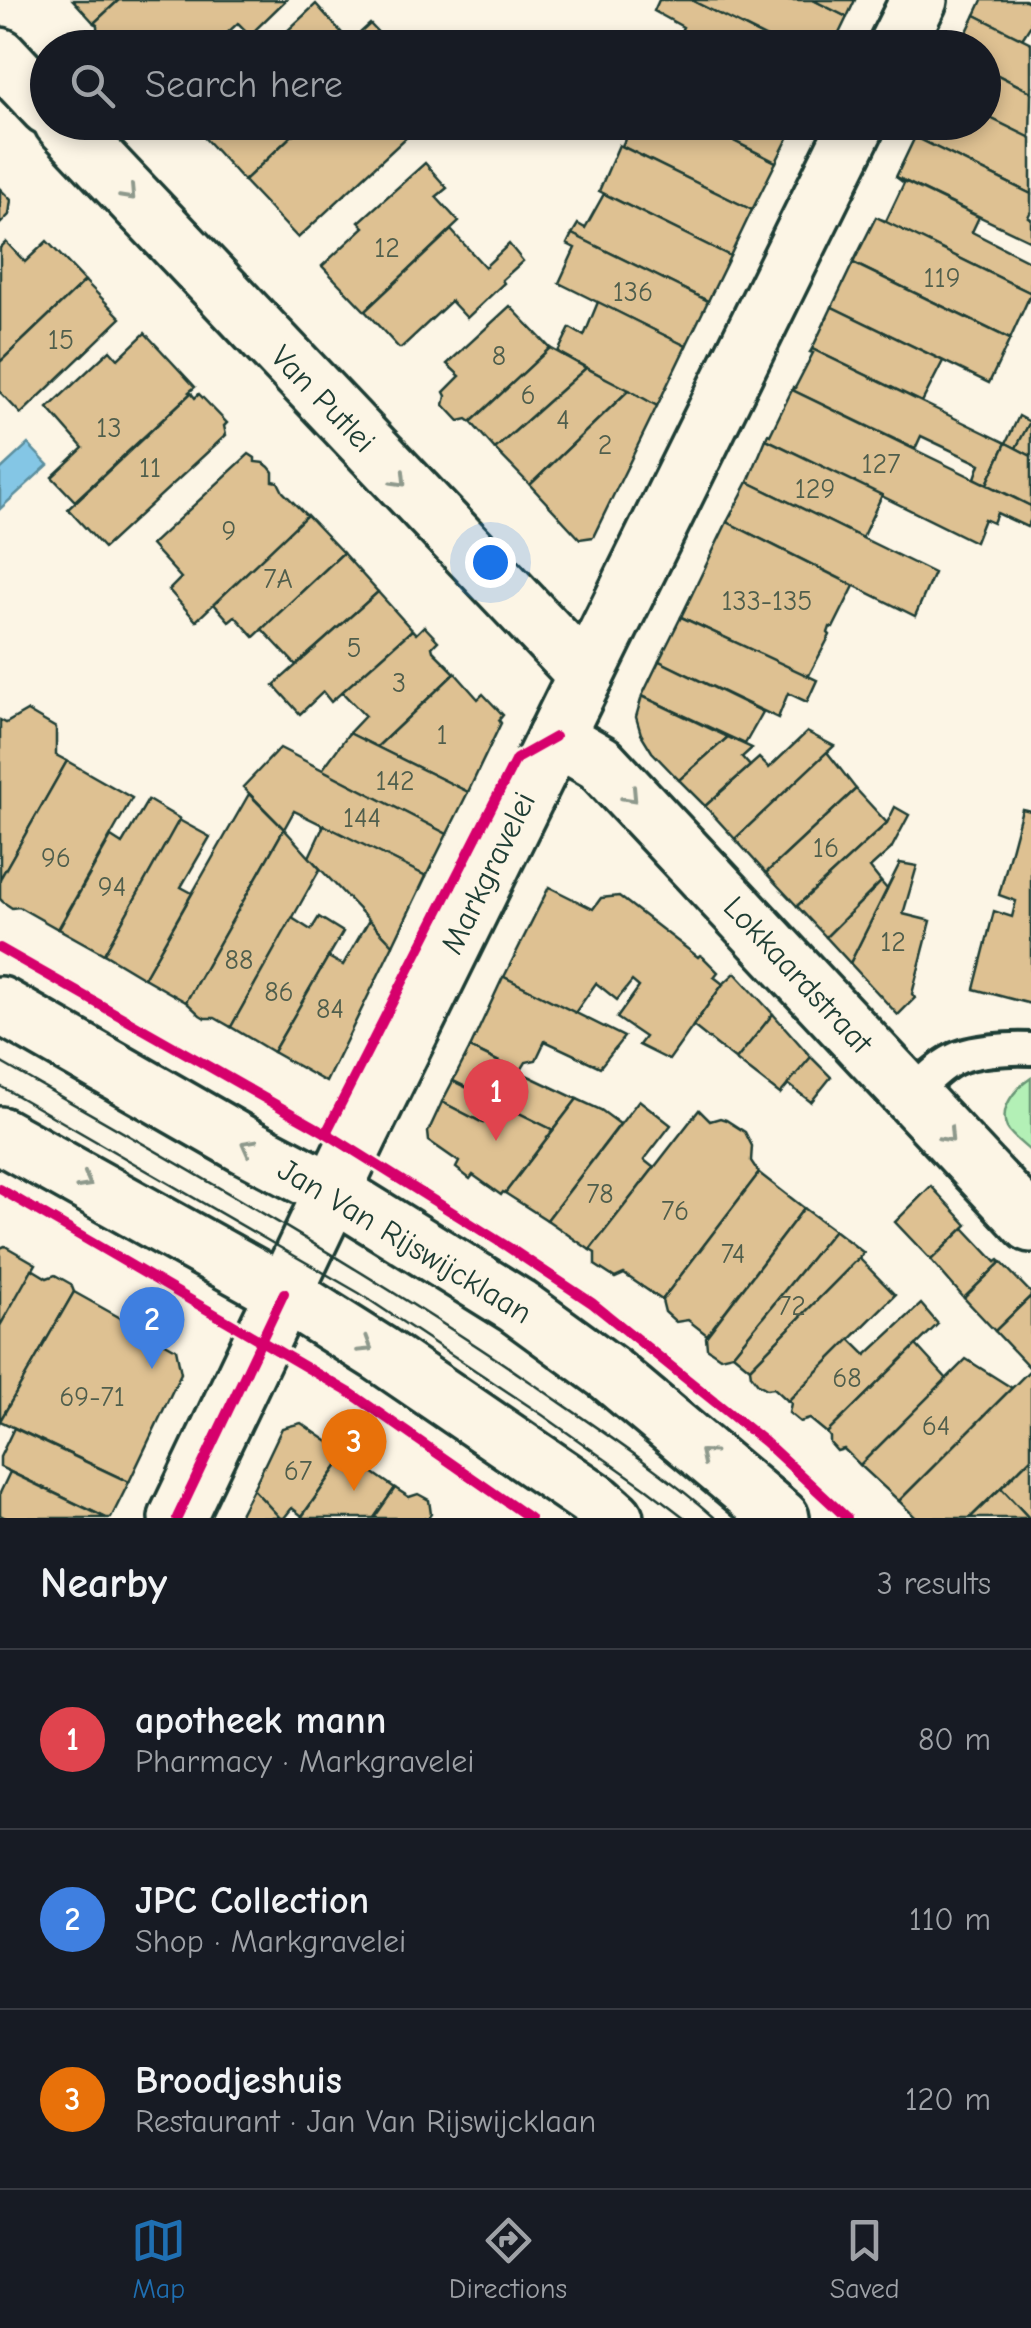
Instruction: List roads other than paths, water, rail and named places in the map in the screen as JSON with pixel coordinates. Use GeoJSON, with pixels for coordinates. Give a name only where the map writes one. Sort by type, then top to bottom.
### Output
{"type":"FeatureCollection","features":[{"type":"Feature","properties":{"kind":"street"},"geometry":{"type":"LineString","coordinates":[[904,30],[919,0]]}},
{"type":"Feature","properties":{"kind":"street"},"geometry":{"type":"LineString","coordinates":[[0,56],[30,88]]}},
{"type":"Feature","properties":{"kind":"street","name":"Van Putlei"},"geometry":{"type":"LineString","coordinates":[[79,140],[586,675]]}},
{"type":"Feature","properties":{"kind":"street","name":"Markgravelei"},"geometry":{"type":"LineString","coordinates":[[177,1518],[849,140]]}},
{"type":"Feature","properties":{"kind":"street","name":"Lokkaardstraat"},"geometry":{"type":"LineString","coordinates":[[555,737],[600,763],[1031,1224]]}},
{"type":"Feature","properties":{"kind":"street","name":"Jan Van Rijswijcklaan"},"geometry":{"type":"LineString","coordinates":[[0,1005],[334,1192],[518,1306],[610,1374],[780,1518]]}},
{"type":"Feature","properties":{"kind":"street"},"geometry":{"type":"LineString","coordinates":[[0,1135],[284,1294],[395,1364],[616,1518]]}},
{"type":"Feature","properties":{"kind":"lane"},"geometry":{"type":"LineString","coordinates":[[910,1096],[953,1060],[1031,1049]]}},
{"type":"Feature","properties":{"kind":"water"},"geometry":{"type":"Polygon","coordinates":[[[28,444],[48,465],[0,509],[0,470],[28,444]]]}},
{"type":"Feature","properties":{"kind":"tram line"},"geometry":{"type":"LineString","coordinates":[[0,1062],[402,1298],[602,1431],[715,1518]]}},
{"type":"Feature","properties":{"kind":"tram line"},"geometry":{"type":"LineString","coordinates":[[0,1086],[359,1293],[541,1414],[685,1518]]}},
{"type":"Feature","properties":{"kind":"place","name":"apotheek mann"},"geometry":{"type":"Point","coordinates":[496,1141]}},
{"type":"Feature","properties":{"kind":"place","name":"JPC Collection"},"geometry":{"type":"Point","coordinates":[152,1369]}},
{"type":"Feature","properties":{"kind":"place","name":"Broodjeshuis"},"geometry":{"type":"Point","coordinates":[354,1491]}}]}
